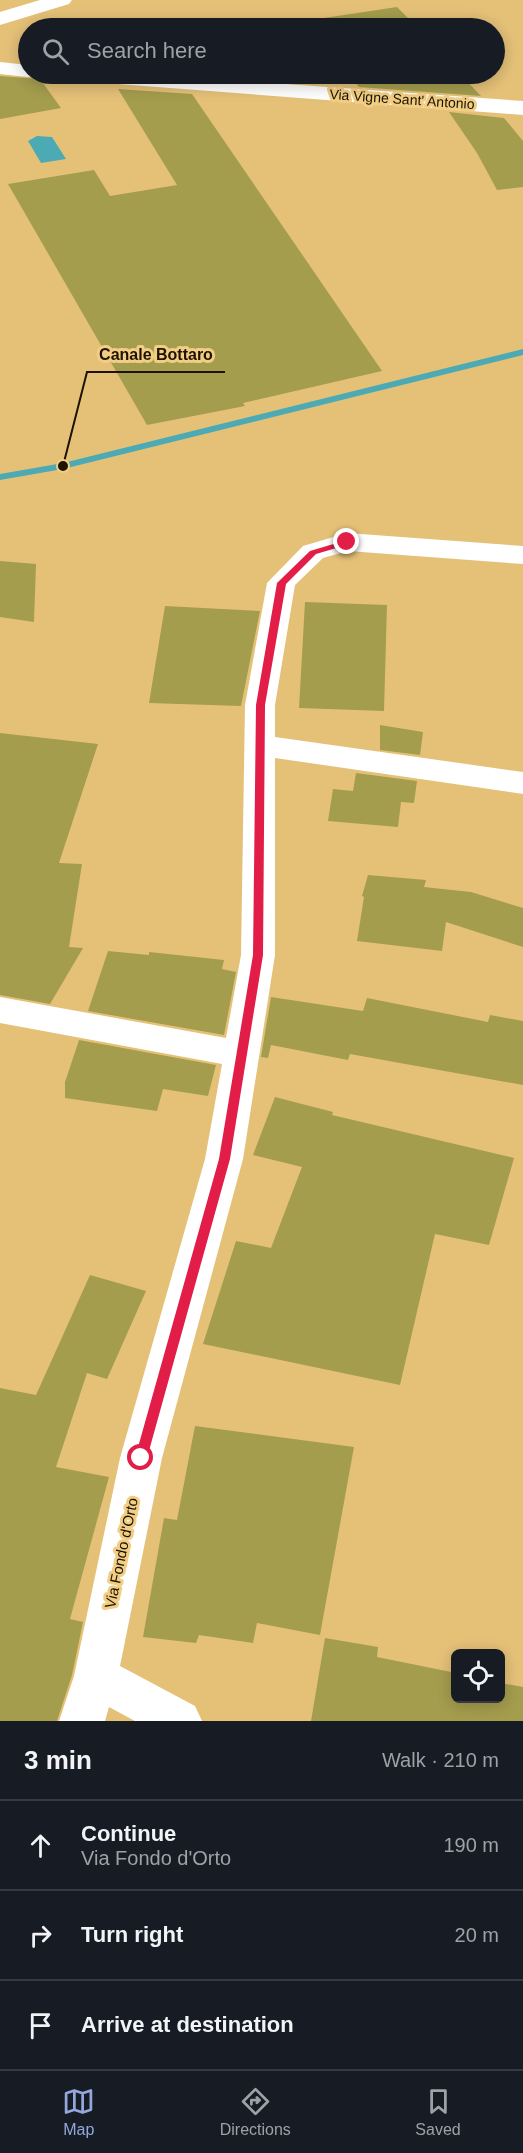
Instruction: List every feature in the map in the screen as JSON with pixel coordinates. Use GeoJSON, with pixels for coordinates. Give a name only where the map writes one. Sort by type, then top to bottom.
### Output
{"type":"FeatureCollection","features":[{"type":"Feature","properties":{"kind":"street"},"geometry":{"type":"LineString","coordinates":[[0,19],[62,0]]}},
{"type":"Feature","properties":{"kind":"street"},"geometry":{"type":"LineString","coordinates":[[0,68],[18,70]]}},
{"type":"Feature","properties":{"kind":"street","name":"Via Vigne Sant' Antonio"},"geometry":{"type":"LineString","coordinates":[[200,84],[523,108]]}},
{"type":"Feature","properties":{"kind":"street","name":"Via Fondo d'Orto"},"geometry":{"type":"LineString","coordinates":[[82,1721],[96,1676],[141,1458],[224,1159],[258,955],[260,705],[281,583],[313,552],[347,542],[523,555]]}},
{"type":"Feature","properties":{"kind":"street"},"geometry":{"type":"LineString","coordinates":[[261,746],[523,783]]}},
{"type":"Feature","properties":{"kind":"street"},"geometry":{"type":"LineString","coordinates":[[0,1010],[242,1054]]}},
{"type":"Feature","properties":{"kind":"street"},"geometry":{"type":"LineString","coordinates":[[96,1676],[179,1721]]}},
{"type":"Feature","properties":{"kind":"water"},"geometry":{"type":"Polygon","coordinates":[[[37,136],[52,137],[66,159],[41,163],[28,141],[37,136]]]}},
{"type":"Feature","properties":{"kind":"building"},"geometry":{"type":"Polygon","coordinates":[[[397,7],[408,18],[324,18],[397,7]]]}},
{"type":"Feature","properties":{"kind":"building"},"geometry":{"type":"Polygon","coordinates":[[[0,76],[18,77],[18,84],[44,84],[61,108],[0,119],[0,76]]]}},
{"type":"Feature","properties":{"kind":"building"},"geometry":{"type":"Polygon","coordinates":[[[356,84],[470,84],[481,96],[359,87],[356,84]]]}},
{"type":"Feature","properties":{"kind":"building"},"geometry":{"type":"Polygon","coordinates":[[[118,89],[192,94],[382,371],[243,403],[245,406],[147,425],[8,184],[94,170],[110,196],[177,185],[118,89]]]}},
{"type":"Feature","properties":{"kind":"building"},"geometry":{"type":"Polygon","coordinates":[[[449,112],[504,118],[523,141],[523,187],[497,190],[477,153],[449,112]]]}},
{"type":"Feature","properties":{"kind":"building"},"geometry":{"type":"Polygon","coordinates":[[[0,561],[36,564],[34,622],[0,617],[0,561]]]}},
{"type":"Feature","properties":{"kind":"building"},"geometry":{"type":"Polygon","coordinates":[[[305,602],[387,605],[384,711],[299,708],[305,602]]]}},
{"type":"Feature","properties":{"kind":"building"},"geometry":{"type":"Polygon","coordinates":[[[165,606],[260,611],[241,706],[149,703],[165,606]]]}},
{"type":"Feature","properties":{"kind":"building"},"geometry":{"type":"Polygon","coordinates":[[[380,725],[423,732],[420,755],[380,750],[380,725]]]}},
{"type":"Feature","properties":{"kind":"building"},"geometry":{"type":"Polygon","coordinates":[[[0,733],[98,744],[59,863],[82,864],[69,947],[83,948],[50,1004],[0,995],[0,733]]]}},
{"type":"Feature","properties":{"kind":"building"},"geometry":{"type":"Polygon","coordinates":[[[356,773],[417,781],[414,803],[401,802],[398,827],[328,821],[333,789],[353,791],[356,773]]]}},
{"type":"Feature","properties":{"kind":"building"},"geometry":{"type":"Polygon","coordinates":[[[368,875],[426,880],[424,887],[471,892],[523,908],[523,947],[446,922],[442,951],[357,941],[364,897],[362,896],[368,875]]]}},
{"type":"Feature","properties":{"kind":"building"},"geometry":{"type":"Polygon","coordinates":[[[108,951],[149,955],[149,952],[224,960],[222,969],[236,972],[224,1035],[88,1011],[108,951]]]}},
{"type":"Feature","properties":{"kind":"building"},"geometry":{"type":"Polygon","coordinates":[[[271,997],[363,1011],[367,998],[488,1022],[490,1015],[523,1021],[523,1085],[350,1054],[348,1060],[271,1045],[268,1058],[261,1057],[271,997]]]}},
{"type":"Feature","properties":{"kind":"building"},"geometry":{"type":"Polygon","coordinates":[[[79,1040],[216,1065],[208,1096],[163,1089],[157,1111],[65,1098],[65,1082],[79,1040]]]}},
{"type":"Feature","properties":{"kind":"building"},"geometry":{"type":"Polygon","coordinates":[[[275,1097],[333,1112],[332,1115],[514,1158],[489,1245],[435,1234],[400,1385],[203,1344],[236,1241],[271,1248],[302,1167],[253,1155],[275,1097]]]}},
{"type":"Feature","properties":{"kind":"building"},"geometry":{"type":"Polygon","coordinates":[[[90,1275],[146,1291],[107,1379],[87,1373],[56,1467],[109,1477],[70,1619],[83,1622],[72,1675],[57,1721],[0,1721],[0,1388],[36,1395],[90,1275]]]}},
{"type":"Feature","properties":{"kind":"building"},"geometry":{"type":"Polygon","coordinates":[[[195,1426],[354,1447],[320,1635],[257,1623],[253,1643],[199,1635],[196,1643],[143,1637],[164,1518],[177,1520],[195,1426]]]}},
{"type":"Feature","properties":{"kind":"building"},"geometry":{"type":"Polygon","coordinates":[[[325,1638],[378,1647],[377,1657],[451,1672],[451,1703],[505,1703],[505,1684],[523,1687],[523,1721],[311,1721],[325,1638]]]}},
{"type":"Feature","properties":{"kind":"waterway"},"geometry":{"type":"LineString","coordinates":[[0,477],[63,466],[523,352]]}},
{"type":"Feature","properties":{"kind":"place","name":"Canale Bottaro"},"geometry":{"type":"Point","coordinates":[63,466]}},
{"type":"Feature","properties":{"kind":"route"},"geometry":{"type":"LineString","coordinates":[[141,1458],[224,1159],[258,955],[260,705],[281,583],[313,552],[347,542]]}}]}
